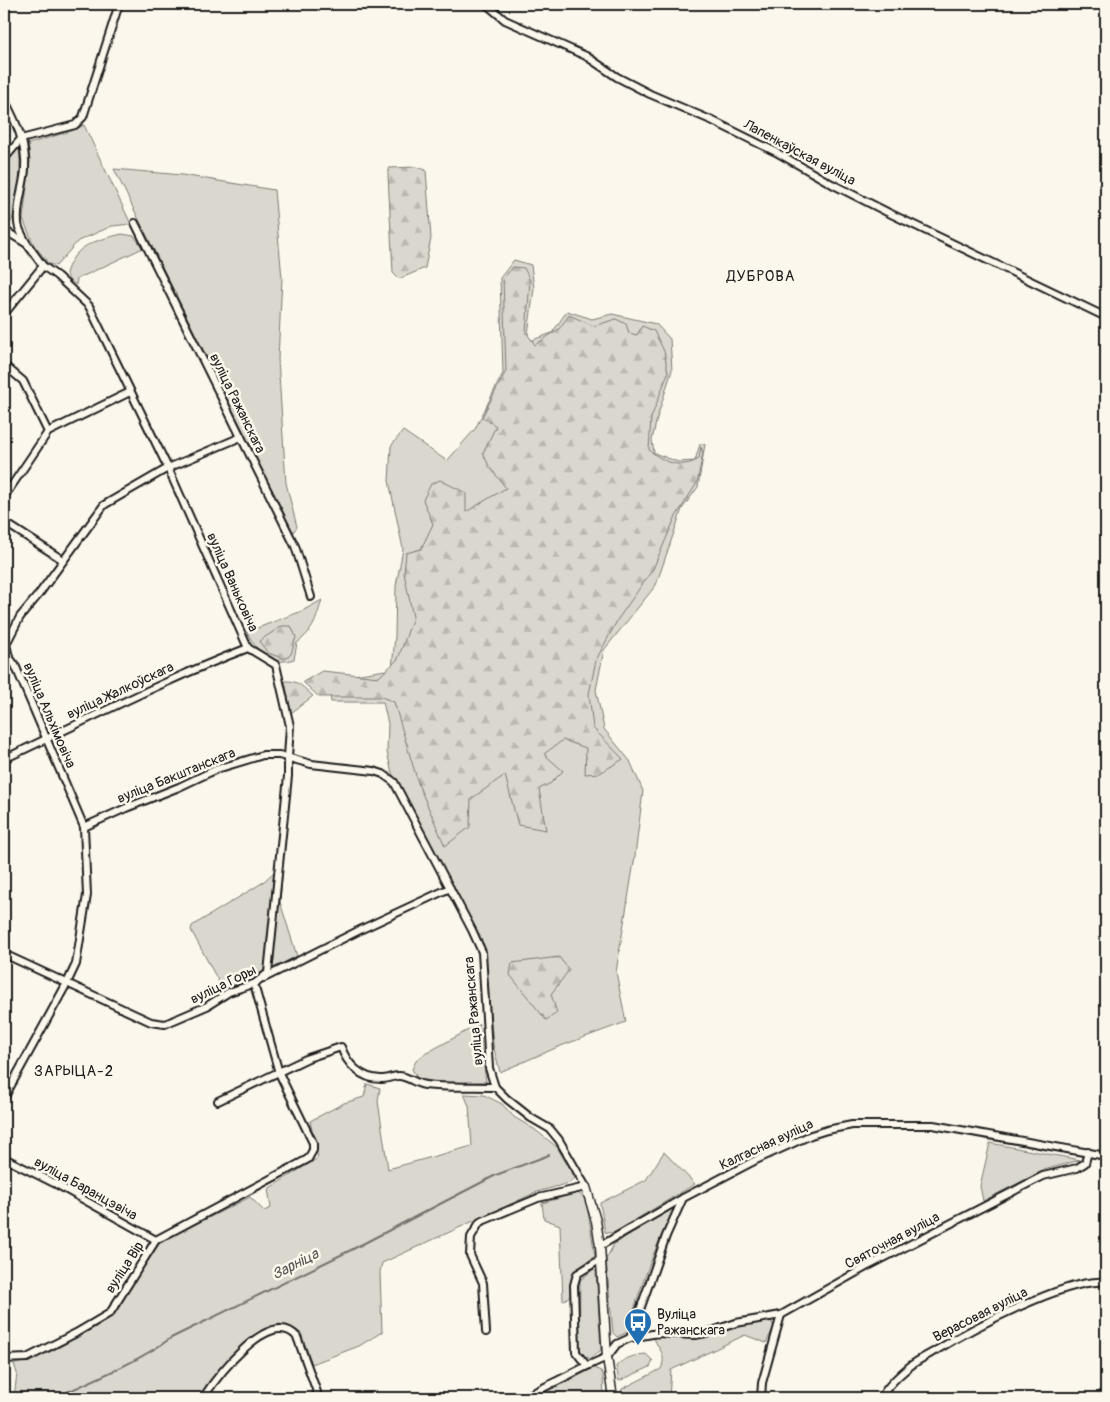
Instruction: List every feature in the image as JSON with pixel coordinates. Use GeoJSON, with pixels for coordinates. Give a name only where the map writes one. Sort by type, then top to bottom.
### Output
{"type":"FeatureCollection","features":[{"type":"Feature","properties":{"kind":"street"},"geometry":{"type":"LineString","coordinates":[[4,159],[22,139],[75,125],[83,117],[120,4]]}},
{"type":"Feature","properties":{"kind":"street","name":"Лапенкаўская вуліца"},"geometry":{"type":"LineString","coordinates":[[486,4],[505,20],[586,56],[617,78],[736,133],[872,204],[1106,317]]}},
{"type":"Feature","properties":{"kind":"street"},"geometry":{"type":"LineString","coordinates":[[4,99],[22,139],[25,169],[17,224],[27,244]]}},
{"type":"Feature","properties":{"kind":"street","name":"вуліца Ражанскага"},"geometry":{"type":"LineString","coordinates":[[135,224],[295,546],[310,597]]}},
{"type":"Feature","properties":{"kind":"street","name":"вуліца Ваньковіча"},"geometry":{"type":"LineString","coordinates":[[4,230],[27,244],[43,266],[57,276],[89,306],[168,468],[248,648],[276,665],[290,726],[288,776],[268,973],[254,984]]}},
{"type":"Feature","properties":{"kind":"street"},"geometry":{"type":"LineString","coordinates":[[4,314],[43,266]]}},
{"type":"Feature","properties":{"kind":"street"},"geometry":{"type":"LineString","coordinates":[[4,365],[23,381],[48,432]]}},
{"type":"Feature","properties":{"kind":"street"},"geometry":{"type":"LineString","coordinates":[[4,497],[48,432],[130,392]]}},
{"type":"Feature","properties":{"kind":"street","name":"вуліца Альхімовіча"},"geometry":{"type":"LineString","coordinates":[[4,1098],[76,964],[87,895],[84,827],[15,664],[9,657],[6,644],[20,617],[104,505],[168,468],[241,437]]}},
{"type":"Feature","properties":{"kind":"street"},"geometry":{"type":"LineString","coordinates":[[4,522],[63,560]]}},
{"type":"Feature","properties":{"kind":"street","name":"вуліца Жалкоўскага"},"geometry":{"type":"LineString","coordinates":[[4,759],[137,695],[248,648]]}},
{"type":"Feature","properties":{"kind":"street","name":"вуліца Бакштанскага"},"geometry":{"type":"LineString","coordinates":[[84,827],[217,769],[263,755],[279,755],[311,764],[374,771],[384,774],[394,782]]}},
{"type":"Feature","properties":{"kind":"street","name":"вуліца Ражанскага"},"geometry":{"type":"LineString","coordinates":[[394,782],[482,952],[489,1068],[496,1087],[531,1118],[550,1129],[559,1140],[586,1187],[596,1221],[600,1246],[607,1357],[613,1398]]}},
{"type":"Feature","properties":{"kind":"street","name":"вуліца Горы"},"geometry":{"type":"LineString","coordinates":[[4,954],[151,1022],[165,1024],[207,1006],[229,992],[254,984],[362,929],[450,888]]}},
{"type":"Feature","properties":{"kind":"street"},"geometry":{"type":"LineString","coordinates":[[254,984],[279,1073]]}},
{"type":"Feature","properties":{"kind":"street"},"geometry":{"type":"LineString","coordinates":[[218,1101],[308,1058],[341,1047],[345,1058],[357,1072],[371,1078],[382,1080],[398,1076],[410,1078],[423,1085],[496,1087]]}},
{"type":"Feature","properties":{"kind":"street","name":"вуліца Вір"},"geometry":{"type":"LineString","coordinates":[[5,1359],[27,1358],[110,1314],[156,1240],[308,1159],[313,1150],[313,1142],[279,1073]]}},
{"type":"Feature","properties":{"kind":"street","name":"Калгасная вуліца"},"geometry":{"type":"LineString","coordinates":[[600,1246],[683,1198],[811,1134],[852,1125],[933,1125],[1106,1156]]}},
{"type":"Feature","properties":{"kind":"street","name":"Святочная вуліца"},"geometry":{"type":"LineString","coordinates":[[630,1338],[658,1333],[706,1333],[736,1323],[781,1315],[868,1266],[1043,1176],[1077,1168],[1085,1163],[1088,1152]]}},
{"type":"Feature","properties":{"kind":"street","name":"вуліца Баранцэвіча"},"geometry":{"type":"LineString","coordinates":[[4,1158],[54,1183],[156,1240]]}},
{"type":"Feature","properties":{"kind":"street"},"geometry":{"type":"LineString","coordinates":[[486,1332],[483,1283],[470,1255],[471,1237],[480,1222],[538,1198],[586,1187]]}},
{"type":"Feature","properties":{"kind":"street"},"geometry":{"type":"LineString","coordinates":[[523,1398],[607,1357],[617,1344],[630,1338],[666,1236],[683,1198]]}},
{"type":"Feature","properties":{"kind":"street"},"geometry":{"type":"LineString","coordinates":[[587,1366],[576,1352],[574,1285],[577,1274],[601,1259]]}},
{"type":"Feature","properties":{"kind":"street","name":"Верасовая вуліца"},"geometry":{"type":"LineString","coordinates":[[881,1398],[886,1389],[909,1366],[962,1335],[1021,1306],[1072,1286],[1106,1282]]}},
{"type":"Feature","properties":{"kind":"street"},"geometry":{"type":"LineString","coordinates":[[761,1398],[762,1383],[781,1315]]}},
{"type":"Feature","properties":{"kind":"street"},"geometry":{"type":"LineString","coordinates":[[203,1398],[217,1378],[242,1349],[277,1328],[286,1328],[297,1337],[317,1392]]}},
{"type":"Feature","properties":{"kind":"green space"},"geometry":{"type":"Polygon","coordinates":[[[84,125],[131,224],[112,226],[78,241],[56,266],[49,264],[34,245],[23,219],[30,161],[28,144],[74,130],[84,125]]]}},
{"type":"Feature","properties":{"kind":"green space"},"geometry":{"type":"Polygon","coordinates":[[[19,147],[19,189],[12,221],[7,228],[4,225],[4,167],[19,147]]]}},
{"type":"Feature","properties":{"kind":"green space"},"geometry":{"type":"Polygon","coordinates":[[[416,167],[426,170],[431,238],[425,268],[399,279],[393,273],[388,174],[389,168],[416,167]]]}},
{"type":"Feature","properties":{"kind":"green space"},"geometry":{"type":"Polygon","coordinates":[[[114,169],[182,175],[274,190],[282,278],[278,359],[286,483],[297,527],[293,532],[114,169]]]}},
{"type":"Feature","properties":{"kind":"green space"},"geometry":{"type":"Polygon","coordinates":[[[122,234],[134,236],[143,248],[77,279],[76,285],[69,280],[66,273],[70,263],[81,250],[87,245],[122,234]]]}},
{"type":"Feature","properties":{"kind":"green space"},"geometry":{"type":"Polygon","coordinates":[[[514,260],[531,265],[534,288],[527,342],[552,333],[567,311],[592,319],[612,314],[656,324],[670,339],[672,370],[652,440],[654,453],[678,462],[695,461],[700,444],[705,444],[698,487],[682,509],[656,585],[604,650],[596,690],[604,729],[630,761],[643,791],[635,856],[616,972],[626,1022],[558,1047],[500,1072],[493,1045],[484,945],[392,773],[387,752],[388,724],[383,702],[331,702],[328,679],[392,669],[396,586],[403,549],[389,481],[391,446],[403,431],[447,461],[475,429],[503,373],[500,278],[514,260]]]}},
{"type":"Feature","properties":{"kind":"green space"},"geometry":{"type":"Polygon","coordinates":[[[513,267],[524,268],[530,280],[526,332],[535,345],[559,329],[569,315],[594,326],[616,319],[626,324],[629,333],[637,335],[642,326],[654,331],[664,351],[668,373],[651,418],[649,450],[666,461],[679,464],[699,459],[701,447],[703,453],[697,483],[675,518],[653,569],[618,619],[596,660],[589,694],[593,728],[623,759],[600,773],[585,774],[586,748],[563,740],[544,754],[563,771],[551,783],[539,789],[546,830],[518,825],[505,775],[471,799],[470,827],[445,846],[419,786],[394,702],[382,697],[319,697],[303,682],[322,671],[379,677],[398,659],[413,617],[404,573],[406,553],[421,549],[433,524],[423,500],[431,484],[440,480],[466,493],[466,512],[506,488],[489,466],[483,453],[496,426],[482,417],[506,371],[503,279],[513,267]]]}},
{"type":"Feature","properties":{"kind":"green space"},"geometry":{"type":"Polygon","coordinates":[[[322,600],[311,629],[297,643],[294,659],[278,661],[265,656],[255,646],[247,632],[302,611],[322,600]]]}},
{"type":"Feature","properties":{"kind":"green space"},"geometry":{"type":"Polygon","coordinates":[[[282,626],[291,626],[296,637],[291,654],[285,659],[268,653],[259,641],[282,626]]]}},
{"type":"Feature","properties":{"kind":"green space"},"geometry":{"type":"Polygon","coordinates":[[[285,681],[297,683],[313,696],[291,713],[285,681]]]}},
{"type":"Feature","properties":{"kind":"green space"},"geometry":{"type":"Polygon","coordinates":[[[274,872],[265,966],[262,975],[222,988],[191,930],[192,926],[262,883],[274,872]]]}},
{"type":"Feature","properties":{"kind":"green space"},"geometry":{"type":"Polygon","coordinates":[[[282,877],[280,902],[297,956],[273,968],[271,966],[279,878],[282,877]]]}},
{"type":"Feature","properties":{"kind":"green space"},"geometry":{"type":"Polygon","coordinates":[[[559,957],[569,970],[551,994],[557,1013],[546,1020],[510,975],[512,963],[559,957]]]}},
{"type":"Feature","properties":{"kind":"green space"},"geometry":{"type":"Polygon","coordinates":[[[479,1024],[486,1082],[441,1083],[417,1078],[412,1069],[416,1061],[423,1055],[479,1024]]]}},
{"type":"Feature","properties":{"kind":"green space"},"geometry":{"type":"Polygon","coordinates":[[[367,1084],[380,1088],[378,1101],[388,1169],[472,1146],[469,1106],[464,1094],[484,1095],[502,1104],[514,1117],[534,1129],[557,1147],[575,1178],[569,1183],[537,1192],[382,1263],[380,1272],[382,1332],[359,1346],[312,1364],[301,1333],[280,1324],[262,1330],[243,1344],[219,1370],[199,1398],[14,1398],[17,1373],[14,1364],[52,1351],[105,1322],[118,1307],[160,1242],[250,1197],[264,1211],[271,1208],[268,1189],[318,1158],[310,1121],[344,1103],[364,1097],[367,1084]]]}},
{"type":"Feature","properties":{"kind":"green space"},"geometry":{"type":"Polygon","coordinates":[[[990,1143],[1080,1160],[1044,1170],[983,1201],[980,1186],[990,1143]]]}},
{"type":"Feature","properties":{"kind":"green space"},"geometry":{"type":"Polygon","coordinates":[[[664,1152],[695,1184],[615,1232],[605,1232],[600,1203],[646,1180],[664,1152]]]}},
{"type":"Feature","properties":{"kind":"green space"},"geometry":{"type":"Polygon","coordinates":[[[578,1193],[586,1199],[595,1256],[576,1271],[572,1280],[571,1295],[563,1301],[560,1225],[544,1219],[542,1203],[578,1193]]]}},
{"type":"Feature","properties":{"kind":"green space"},"geometry":{"type":"Polygon","coordinates":[[[675,1207],[648,1268],[628,1332],[617,1337],[613,1333],[606,1259],[614,1244],[675,1207]]]}},
{"type":"Feature","properties":{"kind":"green space"},"geometry":{"type":"Polygon","coordinates":[[[594,1269],[596,1272],[601,1350],[590,1359],[579,1352],[580,1280],[594,1269]]]}},
{"type":"Feature","properties":{"kind":"green space"},"geometry":{"type":"Polygon","coordinates":[[[771,1320],[774,1327],[766,1343],[745,1335],[671,1370],[669,1398],[619,1398],[622,1389],[661,1369],[663,1356],[654,1338],[660,1336],[698,1338],[741,1325],[771,1320]]]}},
{"type":"Feature","properties":{"kind":"green space"},"geometry":{"type":"Polygon","coordinates":[[[646,1354],[653,1361],[650,1367],[619,1381],[616,1366],[630,1357],[646,1354]]]}},
{"type":"Feature","properties":{"kind":"green space"},"geometry":{"type":"Polygon","coordinates":[[[594,1368],[601,1371],[603,1375],[604,1398],[533,1398],[594,1368]]]}},
{"type":"Feature","properties":{"kind":"waterway","name":"Зарніца"},"geometry":{"type":"LineString","coordinates":[[54,1398],[129,1363],[171,1338],[351,1250],[496,1175],[549,1155]]}},
{"type":"Feature","properties":{"kind":"place","name":"Вуліца Ражанскага"},"geometry":{"type":"Point","coordinates":[638,1346]}},
{"type":"Feature","properties":{"kind":"district","name":"ДУБРОВА"},"geometry":{"type":"Point","coordinates":[761,276]}},
{"type":"Feature","properties":{"kind":"district","name":"ЗАРЫЦА-2"},"geometry":{"type":"Point","coordinates":[74,1071]}}]}
